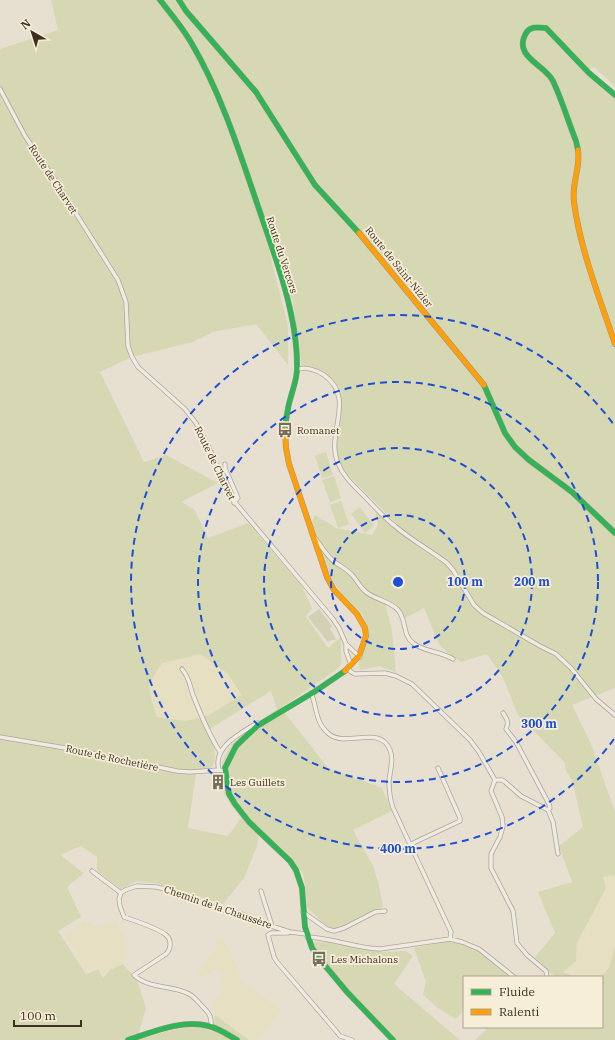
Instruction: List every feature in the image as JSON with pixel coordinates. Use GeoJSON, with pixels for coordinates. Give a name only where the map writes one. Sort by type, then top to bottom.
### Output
{"type":"FeatureCollection","features":[{"type":"Feature","properties":{"kind":"main road","name":"Route du Vercors"},"geometry":{"type":"LineString","coordinates":[[160,0],[190,40],[218,95],[281,274],[288,305],[298,369],[286,424],[287,456],[312,535],[330,584],[359,616],[364,626],[366,640],[360,657]]}},
{"type":"Feature","properties":{"kind":"main road","name":"Route de Saint-Nizier"},"geometry":{"type":"LineString","coordinates":[[179,0],[186,11],[212,42],[251,85],[315,185],[352,225],[481,380],[491,397],[503,431],[514,447],[567,488],[615,533]]}},
{"type":"Feature","properties":{"kind":"main road"},"geometry":{"type":"LineString","coordinates":[[615,96],[589,73],[546,28],[535,27],[527,31],[523,39],[523,49],[527,56],[538,64],[552,79],[576,141],[579,157],[573,197],[577,226],[615,344]]}},
{"type":"Feature","properties":{"kind":"main road"},"geometry":{"type":"LineString","coordinates":[[360,657],[350,666],[311,693],[262,724],[234,747],[227,761],[225,771],[227,789],[238,808],[254,827],[290,861],[297,870],[302,883],[306,936],[312,949],[336,979],[393,1040]]}},
{"type":"Feature","properties":{"kind":"main road"},"geometry":{"type":"LineString","coordinates":[[128,1040],[180,1025],[194,1024],[211,1026],[226,1032],[237,1040]]}},
{"type":"Feature","properties":{"kind":"street","name":"Route de Charvet"},"geometry":{"type":"LineString","coordinates":[[0,89],[25,136],[53,176],[118,280],[126,302],[128,346],[132,357],[138,366],[185,409],[196,423],[212,454],[228,494],[234,503],[333,619],[346,644],[360,657]]}},
{"type":"Feature","properties":{"kind":"street"},"geometry":{"type":"LineString","coordinates":[[298,369],[315,371],[321,374],[334,384],[337,390],[340,407],[335,432],[334,450],[340,470],[347,479],[395,526],[447,563],[453,570],[470,601],[483,613],[556,654],[571,668],[596,699],[615,715]]}},
{"type":"Feature","properties":{"kind":"street"},"geometry":{"type":"LineString","coordinates":[[225,464],[225,468],[238,498],[234,503]]}},
{"type":"Feature","properties":{"kind":"street"},"geometry":{"type":"LineString","coordinates":[[312,535],[335,562],[354,576],[359,585],[367,593],[391,605],[399,611],[403,618],[406,634],[413,644],[429,651],[444,654],[453,659]]}},
{"type":"Feature","properties":{"kind":"street","name":"Route de Charvet"},"geometry":{"type":"LineString","coordinates":[[346,644],[346,651],[350,666]]}},
{"type":"Feature","properties":{"kind":"street"},"geometry":{"type":"LineString","coordinates":[[350,666],[351,672],[355,674],[385,673],[396,676],[412,684],[470,740],[479,752],[495,780],[491,792],[502,817],[503,826],[500,837],[491,854],[491,868],[513,911],[517,943],[527,955],[546,971],[547,976]]}},
{"type":"Feature","properties":{"kind":"street"},"geometry":{"type":"LineString","coordinates":[[182,669],[188,677],[195,699],[213,740],[220,752]]}},
{"type":"Feature","properties":{"kind":"street"},"geometry":{"type":"LineString","coordinates":[[311,693],[319,722],[330,735],[341,738],[376,738],[383,740],[388,746],[391,753],[389,782],[390,800],[451,932],[450,939],[479,949],[513,976]]}},
{"type":"Feature","properties":{"kind":"street"},"geometry":{"type":"LineString","coordinates":[[504,713],[508,724],[506,729],[516,742],[549,804],[550,808],[548,810],[553,822],[558,854]]}},
{"type":"Feature","properties":{"kind":"street"},"geometry":{"type":"LineString","coordinates":[[219,770],[217,761],[220,752],[229,742],[257,723],[262,724]]}},
{"type":"Feature","properties":{"kind":"street","name":"Route de Rochetière"},"geometry":{"type":"LineString","coordinates":[[0,737],[77,750],[177,771],[225,771]]}},
{"type":"Feature","properties":{"kind":"street"},"geometry":{"type":"LineString","coordinates":[[411,844],[460,821],[438,768]]}},
{"type":"Feature","properties":{"kind":"street"},"geometry":{"type":"LineString","coordinates":[[495,780],[502,780],[521,796],[548,810]]}},
{"type":"Feature","properties":{"kind":"street"},"geometry":{"type":"LineString","coordinates":[[92,871],[122,893],[120,906],[124,917],[166,934],[170,942],[169,951],[166,954],[134,976],[138,979],[161,987],[175,989],[191,995],[209,1014],[212,1020],[211,1026]]}},
{"type":"Feature","properties":{"kind":"street","name":"Chemin de la Chaussère"},"geometry":{"type":"LineString","coordinates":[[122,893],[124,890],[137,886],[166,889],[218,909],[242,914],[290,932],[370,949],[380,949],[450,939]]}},
{"type":"Feature","properties":{"kind":"street"},"geometry":{"type":"LineString","coordinates":[[261,891],[272,926]]}},
{"type":"Feature","properties":{"kind":"street"},"geometry":{"type":"LineString","coordinates":[[303,912],[327,929],[334,931],[344,928],[375,912],[385,911]]}},
{"type":"Feature","properties":{"kind":"street"},"geometry":{"type":"LineString","coordinates":[[290,932],[271,933],[268,935],[274,957],[340,1036],[352,1040]]}},
{"type":"Feature","properties":{"kind":"shaded area"},"geometry":{"type":"Polygon","coordinates":[[[201,654],[227,673],[242,695],[209,715],[186,721],[157,717],[151,699],[149,684],[162,663],[201,654]]]}},
{"type":"Feature","properties":{"kind":"shaded area"},"geometry":{"type":"Polygon","coordinates":[[[612,875],[615,877],[615,945],[609,968],[602,976],[573,976],[563,972],[576,961],[577,943],[606,888],[603,877],[612,875]]]}},
{"type":"Feature","properties":{"kind":"shaded area"},"geometry":{"type":"Polygon","coordinates":[[[84,921],[99,928],[116,921],[124,937],[127,956],[121,966],[109,968],[103,975],[97,966],[86,971],[65,935],[84,921]]]}},
{"type":"Feature","properties":{"kind":"shaded area"},"geometry":{"type":"Polygon","coordinates":[[[223,938],[237,966],[240,980],[282,1010],[257,1040],[249,1040],[215,1015],[213,1000],[222,994],[221,970],[218,969],[200,978],[197,973],[217,948],[214,942],[223,938]]]}},
{"type":"Feature","properties":{"kind":"green space"},"geometry":{"type":"Polygon","coordinates":[[[51,0],[615,0],[615,86],[594,67],[583,72],[615,99],[615,688],[572,705],[591,744],[615,812],[615,877],[612,875],[603,877],[606,888],[577,943],[576,961],[563,972],[573,976],[554,976],[535,957],[555,933],[538,892],[572,882],[559,846],[583,827],[572,780],[566,771],[565,763],[518,715],[503,678],[487,654],[461,662],[448,653],[439,644],[424,608],[406,618],[385,603],[392,631],[396,672],[379,666],[360,670],[359,663],[369,634],[362,614],[336,586],[308,533],[315,515],[336,528],[372,535],[378,525],[375,510],[390,525],[403,530],[348,475],[339,460],[336,445],[341,415],[341,397],[335,382],[320,370],[301,365],[293,301],[269,250],[288,327],[288,365],[256,324],[213,332],[193,342],[132,357],[100,372],[144,462],[166,455],[218,483],[181,502],[194,509],[208,538],[248,523],[301,585],[312,608],[306,617],[328,648],[341,637],[341,664],[337,669],[281,708],[328,768],[382,788],[392,811],[353,830],[373,866],[379,885],[383,907],[360,920],[335,929],[326,926],[307,907],[304,876],[292,858],[260,828],[257,846],[244,878],[223,904],[155,883],[137,881],[121,889],[97,871],[97,857],[81,846],[60,855],[84,873],[67,887],[81,917],[58,931],[86,974],[98,969],[103,978],[110,970],[123,964],[137,980],[146,1008],[137,1039],[184,1028],[214,1028],[215,1015],[249,1040],[0,1040],[0,49],[58,30],[51,0]],[[201,654],[162,663],[149,684],[151,699],[157,717],[186,721],[209,715],[242,695],[227,673],[201,654]],[[271,691],[208,730],[214,749],[215,760],[211,767],[198,770],[196,774],[188,828],[228,836],[241,818],[228,801],[223,790],[221,775],[223,762],[235,741],[255,724],[277,709],[271,691]]]}},
{"type":"Feature","properties":{"kind":"green space"},"geometry":{"type":"Polygon","coordinates":[[[326,452],[333,475],[322,478],[315,456],[326,452]]]}},
{"type":"Feature","properties":{"kind":"green space"},"geometry":{"type":"Polygon","coordinates":[[[334,476],[341,498],[330,502],[322,480],[334,476]]]}},
{"type":"Feature","properties":{"kind":"green space"},"geometry":{"type":"Polygon","coordinates":[[[341,501],[349,524],[338,528],[330,505],[341,501]]]}},
{"type":"Feature","properties":{"kind":"green space"},"geometry":{"type":"Polygon","coordinates":[[[360,507],[374,526],[365,533],[351,514],[360,507]]]}},
{"type":"Feature","properties":{"kind":"green space"},"geometry":{"type":"Polygon","coordinates":[[[319,609],[332,626],[330,629],[336,639],[335,640],[328,642],[308,617],[319,609]]]}},
{"type":"Feature","properties":{"kind":"green space"},"geometry":{"type":"Polygon","coordinates":[[[453,940],[477,949],[511,976],[463,976],[463,1011],[456,1019],[438,1008],[423,995],[426,982],[414,948],[453,940]]]}},
{"type":"Feature","properties":{"kind":"green space"},"geometry":{"type":"Polygon","coordinates":[[[311,942],[328,942],[382,952],[406,951],[413,956],[394,984],[460,1040],[395,1040],[360,1005],[311,942]]]}},
{"type":"Feature","properties":{"kind":"green space"},"geometry":{"type":"Polygon","coordinates":[[[615,946],[615,1040],[475,1040],[486,1030],[485,1028],[603,1028],[602,976],[609,968],[615,946]]]}},
{"type":"Feature","properties":{"kind":"traffic: fast"},"geometry":{"type":"LineString","coordinates":[[160,0],[177,21],[188,38],[213,85],[239,149],[285,289],[294,327],[297,369],[288,408],[285,430]]}},
{"type":"Feature","properties":{"kind":"traffic: fast"},"geometry":{"type":"LineString","coordinates":[[179,0],[186,11],[256,92],[315,185],[359,233]]}},
{"type":"Feature","properties":{"kind":"traffic: fast"},"geometry":{"type":"LineString","coordinates":[[578,150],[553,81],[549,75],[527,55],[524,49],[523,43],[527,32],[534,28],[546,28],[589,73],[615,95]]}},
{"type":"Feature","properties":{"kind":"traffic: fast"},"geometry":{"type":"LineString","coordinates":[[484,385],[505,433],[515,447],[529,460],[572,492],[615,533]]}},
{"type":"Feature","properties":{"kind":"traffic: fast"},"geometry":{"type":"LineString","coordinates":[[345,671],[314,692],[257,726],[236,746],[225,768],[229,794],[235,804],[249,822],[290,861],[296,870],[302,888],[305,927],[312,948],[347,992],[393,1040]]}},
{"type":"Feature","properties":{"kind":"traffic: fast"},"geometry":{"type":"LineString","coordinates":[[128,1040],[168,1027],[188,1024],[199,1024],[213,1027],[237,1040]]}},
{"type":"Feature","properties":{"kind":"traffic: slow"},"geometry":{"type":"LineString","coordinates":[[578,150],[579,156],[573,196],[577,220],[591,274],[615,344]]}},
{"type":"Feature","properties":{"kind":"traffic: slow"},"geometry":{"type":"LineString","coordinates":[[359,233],[484,385]]}},
{"type":"Feature","properties":{"kind":"traffic: slow"},"geometry":{"type":"LineString","coordinates":[[285,430],[289,464],[327,577],[334,590],[357,614],[365,628],[366,636],[359,656],[345,671]]}},
{"type":"Feature","properties":{"kind":"place","name":"Romanet"},"geometry":{"type":"Point","coordinates":[285,430]}},
{"type":"Feature","properties":{"kind":"place","name":"Les Guillets"},"geometry":{"type":"Point","coordinates":[218,782]}},
{"type":"Feature","properties":{"kind":"place","name":"Les Michalons"},"geometry":{"type":"Point","coordinates":[319,959]}}]}
